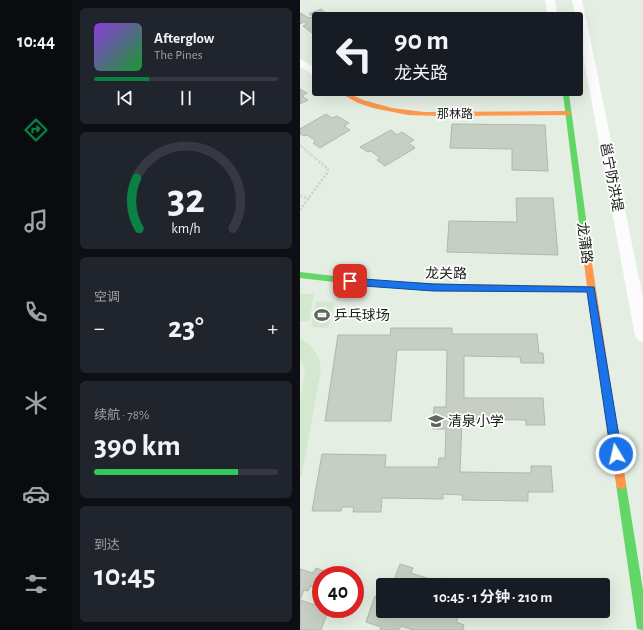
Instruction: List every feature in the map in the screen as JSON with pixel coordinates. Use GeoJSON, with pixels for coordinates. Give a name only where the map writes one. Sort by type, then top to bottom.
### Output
{"type":"FeatureCollection","features":[{"type":"Feature","properties":{"kind":"street"},"geometry":{"type":"LineString","coordinates":[[550,0],[552,12]]}},
{"type":"Feature","properties":{"kind":"street"},"geometry":{"type":"LineString","coordinates":[[577,0],[580,12]]}},
{"type":"Feature","properties":{"kind":"street","name":"邕宁防洪堤"},"geometry":{"type":"LineString","coordinates":[[583,28],[643,336]]}},
{"type":"Feature","properties":{"kind":"street"},"geometry":{"type":"LineString","coordinates":[[300,62],[312,71]]}},
{"type":"Feature","properties":{"kind":"street","name":"那林路"},"geometry":{"type":"LineString","coordinates":[[349,96],[363,104],[395,112],[436,114],[569,113]]}},
{"type":"Feature","properties":{"kind":"street","name":"龙蒲路"},"geometry":{"type":"LineString","coordinates":[[566,96],[591,289],[643,629]]}},
{"type":"Feature","properties":{"kind":"street","name":"龙关路"},"geometry":{"type":"LineString","coordinates":[[300,275],[377,284],[426,287],[591,289]]}},
{"type":"Feature","properties":{"kind":"path"},"geometry":{"type":"LineString","coordinates":[[300,145],[328,169],[327,173],[300,210]]}},
{"type":"Feature","properties":{"kind":"path"},"geometry":{"type":"LineString","coordinates":[[300,196],[309,199]]}},
{"type":"Feature","properties":{"kind":"green space"},"geometry":{"type":"Polygon","coordinates":[[[300,294],[314,294],[309,321],[300,321],[300,294]]]}},
{"type":"Feature","properties":{"kind":"green space","name":"乒乓球场"},"geometry":{"type":"Polygon","coordinates":[[[316,301],[334,302],[328,328],[311,327],[316,301]]]}},
{"type":"Feature","properties":{"kind":"green space"},"geometry":{"type":"Polygon","coordinates":[[[300,338],[309,344],[315,351],[319,359],[321,370],[300,479],[300,399],[305,370],[300,359],[300,338]]]}},
{"type":"Feature","properties":{"kind":"building"},"geometry":{"type":"Polygon","coordinates":[[[321,9],[325,12],[314,12],[321,9]]]}},
{"type":"Feature","properties":{"kind":"building"},"geometry":{"type":"Polygon","coordinates":[[[300,13],[309,18],[312,17],[312,33],[303,26],[307,24],[304,22],[300,24],[300,13]]]}},
{"type":"Feature","properties":{"kind":"building"},"geometry":{"type":"Polygon","coordinates":[[[300,89],[307,93],[302,96],[308,100],[300,104],[300,89]]]}},
{"type":"Feature","properties":{"kind":"building"},"geometry":{"type":"Polygon","coordinates":[[[326,114],[332,118],[337,116],[349,123],[344,126],[350,130],[320,148],[313,143],[316,141],[307,135],[304,136],[300,134],[300,129],[326,114]]]}},
{"type":"Feature","properties":{"kind":"building"},"geometry":{"type":"Polygon","coordinates":[[[452,124],[545,125],[548,171],[512,170],[512,149],[450,148],[452,124]]]}},
{"type":"Feature","properties":{"kind":"building"},"geometry":{"type":"Polygon","coordinates":[[[391,130],[397,135],[402,132],[414,140],[409,143],[415,148],[385,166],[377,160],[380,158],[371,151],[368,152],[360,147],[391,130]]]}},
{"type":"Feature","properties":{"kind":"building"},"geometry":{"type":"Polygon","coordinates":[[[516,198],[553,198],[558,255],[447,252],[449,221],[517,222],[516,198]]]}},
{"type":"Feature","properties":{"kind":"building"},"geometry":{"type":"Polygon","coordinates":[[[391,328],[452,328],[452,334],[537,334],[539,353],[543,353],[544,363],[521,363],[520,357],[464,356],[464,398],[543,398],[545,425],[526,425],[526,420],[462,419],[460,472],[531,473],[531,466],[551,466],[553,492],[528,492],[528,501],[462,500],[463,495],[443,494],[443,499],[382,498],[381,512],[353,512],[354,507],[342,507],[341,511],[312,511],[322,454],[386,455],[385,467],[438,467],[439,458],[445,458],[446,429],[433,429],[434,407],[446,407],[447,350],[397,350],[391,421],[325,421],[338,335],[390,335],[391,328]]]}},
{"type":"Feature","properties":{"kind":"building"},"geometry":{"type":"Polygon","coordinates":[[[400,564],[413,568],[411,573],[426,578],[395,578],[400,564]]]}},
{"type":"Feature","properties":{"kind":"building"},"geometry":{"type":"Polygon","coordinates":[[[300,569],[312,573],[312,587],[310,586],[308,591],[304,590],[300,600],[300,569]]]}},
{"type":"Feature","properties":{"kind":"building"},"geometry":{"type":"Polygon","coordinates":[[[375,596],[376,618],[458,618],[456,622],[464,625],[463,630],[413,630],[401,626],[399,630],[380,630],[381,627],[366,622],[375,596]]]}},
{"type":"Feature","properties":{"kind":"building"},"geometry":{"type":"Polygon","coordinates":[[[300,600],[312,604],[312,618],[326,618],[321,630],[300,630],[300,600]]]}},
{"type":"Feature","properties":{"kind":"traffic: fast"},"geometry":{"type":"LineString","coordinates":[[566,96],[588,263]]}},
{"type":"Feature","properties":{"kind":"traffic: fast"},"geometry":{"type":"LineString","coordinates":[[300,275],[377,284],[454,287]]}},
{"type":"Feature","properties":{"kind":"traffic: fast"},"geometry":{"type":"LineString","coordinates":[[621,484],[643,629]]}},
{"type":"Feature","properties":{"kind":"traffic: slow"},"geometry":{"type":"LineString","coordinates":[[349,96],[376,107],[408,113],[569,113]]}},
{"type":"Feature","properties":{"kind":"traffic: slow"},"geometry":{"type":"LineString","coordinates":[[588,263],[621,484]]}},
{"type":"Feature","properties":{"kind":"traffic: slow"},"geometry":{"type":"LineString","coordinates":[[454,287],[591,289]]}},
{"type":"Feature","properties":{"kind":"place","name":"乒乓球场"},"geometry":{"type":"Point","coordinates":[322,315]}},
{"type":"Feature","properties":{"kind":"place","name":"清泉小学"},"geometry":{"type":"Point","coordinates":[436,421]}},
{"type":"Feature","properties":{"kind":"route"},"geometry":{"type":"LineString","coordinates":[[350,281],[433,287],[591,289],[616,454]]}}]}
